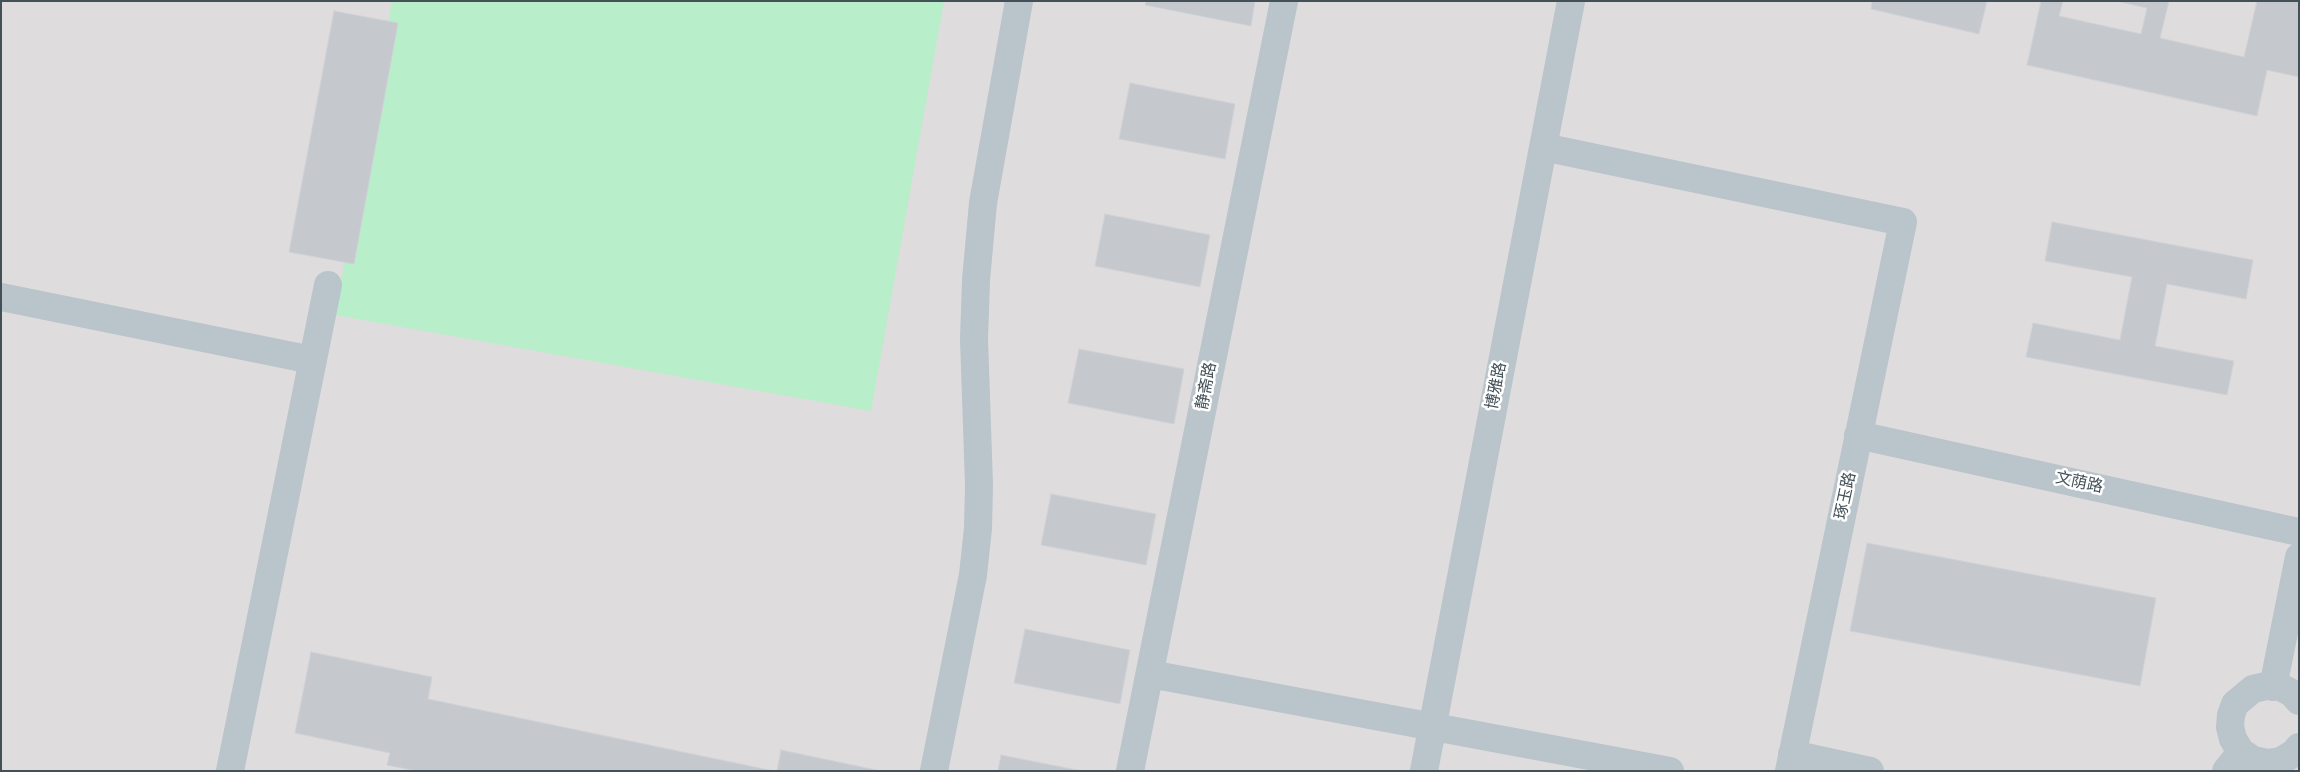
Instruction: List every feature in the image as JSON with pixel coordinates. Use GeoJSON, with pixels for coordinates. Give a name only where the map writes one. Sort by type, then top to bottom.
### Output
{"type":"FeatureCollection","features":[{"type":"Feature","properties":{"kind":"lane"},"geometry":{"type":"LineString","coordinates":[[934,771],[973,575],[978,528],[979,485],[974,339],[976,280],[983,203],[1019,1]]}},
{"type":"Feature","properties":{"kind":"lane","name":"静斋路"},"geometry":{"type":"LineString","coordinates":[[1130,771],[1284,1]]}},
{"type":"Feature","properties":{"kind":"lane","name":"博雅路"},"geometry":{"type":"LineString","coordinates":[[1424,771],[1571,1]]}},
{"type":"Feature","properties":{"kind":"lane","name":"琢玉路"},"geometry":{"type":"LineString","coordinates":[[1543,147],[1903,222],[1790,763]]}},
{"type":"Feature","properties":{"kind":"lane"},"geometry":{"type":"LineString","coordinates":[[230,771],[328,285]]}},
{"type":"Feature","properties":{"kind":"lane"},"geometry":{"type":"LineString","coordinates":[[1,297],[312,360]]}},
{"type":"Feature","properties":{"kind":"lane","name":"文荫路"},"geometry":{"type":"LineString","coordinates":[[1858,435],[2299,532]]}},
{"type":"Feature","properties":{"kind":"lane"},"geometry":{"type":"LineString","coordinates":[[2273,687],[2299,557]]}},
{"type":"Feature","properties":{"kind":"lane"},"geometry":{"type":"LineString","coordinates":[[1150,674],[1670,771]]}},
{"type":"Feature","properties":{"kind":"lane"},"geometry":{"type":"LineString","coordinates":[[2288,760],[2267,763],[2253,760],[2233,761],[2233,739],[2230,728],[2231,715],[2235,704],[2253,689],[2266,686],[2280,687],[2292,693],[2299,701]]}},
{"type":"Feature","properties":{"kind":"lane"},"geometry":{"type":"LineString","coordinates":[[1790,763],[1870,771]]}},
{"type":"Feature","properties":{"kind":"shaded area"},"geometry":{"type":"Polygon","coordinates":[[[1,1],[2299,1],[2299,771],[1,771],[1,1]]]}},
{"type":"Feature","properties":{"kind":"green space"},"geometry":{"type":"Polygon","coordinates":[[[392,1],[944,1],[871,411],[335,315],[392,1]]]}},
{"type":"Feature","properties":{"kind":"building"},"geometry":{"type":"Polygon","coordinates":[[[1146,1],[1255,1],[1251,26],[1145,5],[1146,1]]]}},
{"type":"Feature","properties":{"kind":"building"},"geometry":{"type":"Polygon","coordinates":[[[1872,1],[1987,1],[1979,34],[1871,9],[1872,1]]]}},
{"type":"Feature","properties":{"kind":"building"},"geometry":{"type":"Polygon","coordinates":[[[2041,1],[2063,1],[2059,16],[2141,34],[2147,8],[2116,1],[2169,1],[2160,38],[2244,57],[2257,1],[2299,1],[2299,77],[2267,70],[2257,116],[2027,65],[2041,1]]]}},
{"type":"Feature","properties":{"kind":"building"},"geometry":{"type":"Polygon","coordinates":[[[334,11],[398,23],[354,264],[289,252],[334,11]]]}},
{"type":"Feature","properties":{"kind":"building"},"geometry":{"type":"Polygon","coordinates":[[[1130,83],[1235,104],[1225,159],[1119,139],[1130,83]]]}},
{"type":"Feature","properties":{"kind":"building"},"geometry":{"type":"Polygon","coordinates":[[[1105,214],[1210,235],[1200,287],[1095,266],[1105,214]]]}},
{"type":"Feature","properties":{"kind":"building"},"geometry":{"type":"Polygon","coordinates":[[[2052,222],[2253,260],[2246,299],[2167,284],[2155,346],[2234,361],[2227,395],[2026,357],[2033,323],[2120,340],[2132,277],[2045,261],[2052,222]]]}},
{"type":"Feature","properties":{"kind":"building"},"geometry":{"type":"Polygon","coordinates":[[[1079,349],[1184,369],[1174,424],[1068,403],[1079,349]]]}},
{"type":"Feature","properties":{"kind":"building"},"geometry":{"type":"Polygon","coordinates":[[[1051,494],[1156,514],[1146,565],[1041,545],[1051,494]]]}},
{"type":"Feature","properties":{"kind":"building"},"geometry":{"type":"Polygon","coordinates":[[[1867,543],[2156,598],[2140,686],[1850,631],[1867,543]]]}},
{"type":"Feature","properties":{"kind":"building"},"geometry":{"type":"Polygon","coordinates":[[[1025,629],[1130,650],[1120,704],[1014,683],[1025,629]]]}},
{"type":"Feature","properties":{"kind":"building"},"geometry":{"type":"Polygon","coordinates":[[[311,652],[432,677],[428,699],[774,771],[416,771],[387,765],[390,753],[295,733],[311,652]]]}},
{"type":"Feature","properties":{"kind":"building"},"geometry":{"type":"Polygon","coordinates":[[[781,750],[881,771],[777,771],[781,750]]]}},
{"type":"Feature","properties":{"kind":"building"},"geometry":{"type":"Polygon","coordinates":[[[1001,755],[1082,771],[998,771],[1001,755]]]}}]}
